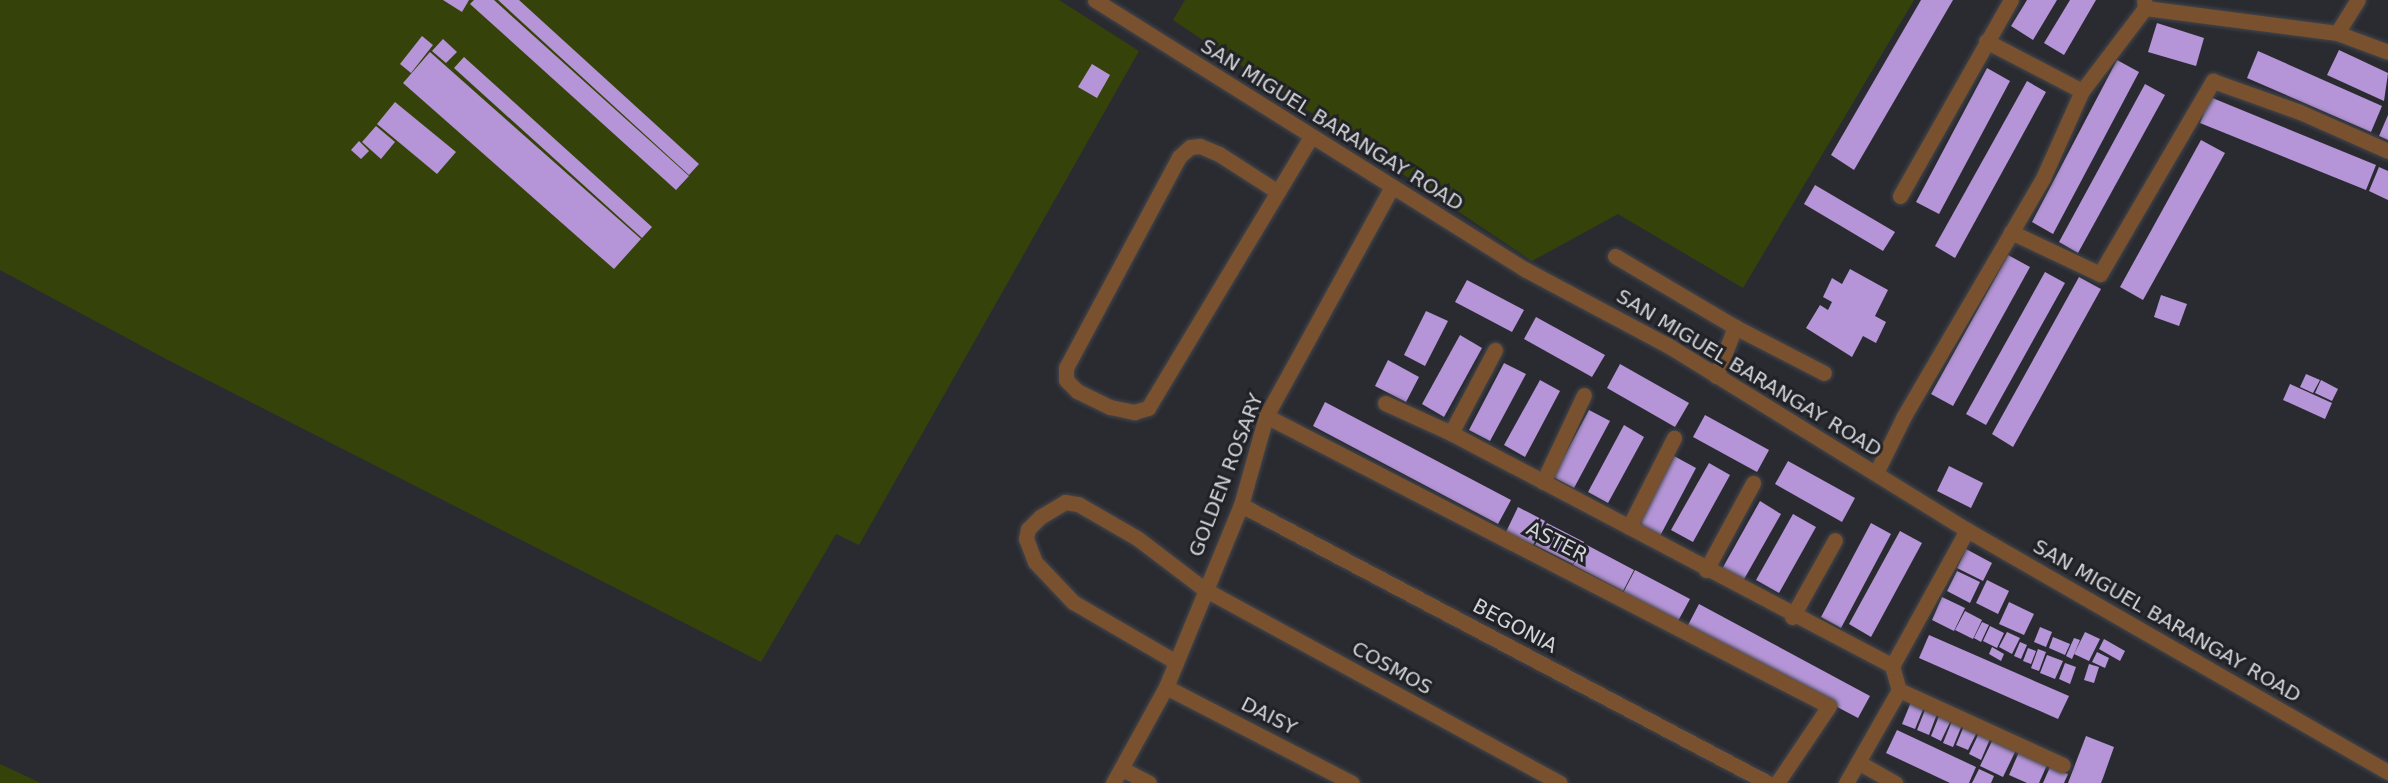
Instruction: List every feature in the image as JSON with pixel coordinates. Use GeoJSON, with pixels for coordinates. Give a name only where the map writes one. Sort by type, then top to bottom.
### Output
{"type":"FeatureCollection","features":[{"type":"Feature","properties":{"kind":"street","name":"SAN MIGUEL BARANGAY ROAD"},"geometry":{"type":"LineString","coordinates":[[1095,0],[1526,270],[1669,346],[1967,530],[2388,772]]}},
{"type":"Feature","properties":{"kind":"street"},"geometry":{"type":"LineString","coordinates":[[1900,196],[2011,0]]}},
{"type":"Feature","properties":{"kind":"street"},"geometry":{"type":"LineString","coordinates":[[2337,33],[2358,0]]}},
{"type":"Feature","properties":{"kind":"street"},"geometry":{"type":"LineString","coordinates":[[1876,473],[1904,416],[2043,178],[2082,91],[2144,4],[2337,33],[2388,52]]}},
{"type":"Feature","properties":{"kind":"street"},"geometry":{"type":"LineString","coordinates":[[1986,41],[2082,91]]}},
{"type":"Feature","properties":{"kind":"street"},"geometry":{"type":"LineString","coordinates":[[2011,232],[2100,274],[2213,81],[2300,112],[2388,152]]}},
{"type":"Feature","properties":{"kind":"street"},"geometry":{"type":"LineString","coordinates":[[1278,192],[1219,153],[1200,146],[1190,147],[1179,157],[1066,368],[1066,380],[1077,391],[1110,408],[1134,412],[1148,408],[1278,192],[1311,137]]}},
{"type":"Feature","properties":{"kind":"street","name":"GOLDEN ROSARY"},"geometry":{"type":"LineString","coordinates":[[1113,783],[1166,687],[1204,589],[1241,506],[1266,416],[1392,187]]}},
{"type":"Feature","properties":{"kind":"street"},"geometry":{"type":"LineString","coordinates":[[1615,256],[1735,327],[1824,373]]}},
{"type":"Feature","properties":{"kind":"street"},"geometry":{"type":"LineString","coordinates":[[1716,376],[1735,327]]}},
{"type":"Feature","properties":{"kind":"street"},"geometry":{"type":"LineString","coordinates":[[1451,433],[1495,350]]}},
{"type":"Feature","properties":{"kind":"street"},"geometry":{"type":"LineString","coordinates":[[1543,482],[1584,395]]}},
{"type":"Feature","properties":{"kind":"street"},"geometry":{"type":"LineString","coordinates":[[1385,402],[1451,433],[1792,616],[1892,666]]}},
{"type":"Feature","properties":{"kind":"street","name":"ASTER"},"geometry":{"type":"LineString","coordinates":[[1266,416],[1829,706],[1777,783]]}},
{"type":"Feature","properties":{"kind":"street"},"geometry":{"type":"LineString","coordinates":[[1629,527],[1674,438]]}},
{"type":"Feature","properties":{"kind":"street"},"geometry":{"type":"LineString","coordinates":[[1706,570],[1753,483]]}},
{"type":"Feature","properties":{"kind":"street","name":"COSMOS"},"geometry":{"type":"LineString","coordinates":[[1176,662],[1073,602],[1035,562],[1028,549],[1028,530],[1065,501],[1078,504],[1137,538],[1204,589],[1560,783]]}},
{"type":"Feature","properties":{"kind":"street","name":"BEGONIA"},"geometry":{"type":"LineString","coordinates":[[1241,506],[1768,783]]}},
{"type":"Feature","properties":{"kind":"street"},"geometry":{"type":"LineString","coordinates":[[1846,783],[1899,690],[1892,666],[1967,530]]}},
{"type":"Feature","properties":{"kind":"street"},"geometry":{"type":"LineString","coordinates":[[1792,616],[1835,540]]}},
{"type":"Feature","properties":{"kind":"street","name":"DAISY"},"geometry":{"type":"LineString","coordinates":[[1166,687],[1352,783]]}},
{"type":"Feature","properties":{"kind":"street"},"geometry":{"type":"LineString","coordinates":[[1899,690],[2063,765]]}},
{"type":"Feature","properties":{"kind":"street"},"geometry":{"type":"LineString","coordinates":[[1858,762],[1895,783]]}},
{"type":"Feature","properties":{"kind":"street"},"geometry":{"type":"LineString","coordinates":[[1122,769],[1149,783]]}},
{"type":"Feature","properties":{"kind":"green space"},"geometry":{"type":"Polygon","coordinates":[[[0,0],[1059,0],[1139,51],[859,545],[836,534],[761,662],[166,359],[0,270],[0,0]]]}},
{"type":"Feature","properties":{"kind":"green space"},"geometry":{"type":"Polygon","coordinates":[[[1185,0],[1914,0],[1743,288],[1618,214],[1532,261],[1173,20],[1185,0]]]}},
{"type":"Feature","properties":{"kind":"green space"},"geometry":{"type":"Polygon","coordinates":[[[0,764],[41,783],[0,783],[0,764]]]}},
{"type":"Feature","properties":{"kind":"building"},"geometry":{"type":"Polygon","coordinates":[[[443,0],[469,0],[462,12],[443,0]]]}},
{"type":"Feature","properties":{"kind":"building"},"geometry":{"type":"Polygon","coordinates":[[[474,0],[494,0],[689,176],[676,190],[470,4],[474,0]]]}},
{"type":"Feature","properties":{"kind":"building"},"geometry":{"type":"Polygon","coordinates":[[[498,0],[519,0],[699,164],[689,175],[498,0]]]}},
{"type":"Feature","properties":{"kind":"building"},"geometry":{"type":"Polygon","coordinates":[[[1921,0],[1953,0],[1854,170],[1831,155],[1921,0]]]}},
{"type":"Feature","properties":{"kind":"building"},"geometry":{"type":"Polygon","coordinates":[[[2027,0],[2057,0],[2033,40],[2011,26],[2027,0]]]}},
{"type":"Feature","properties":{"kind":"building"},"geometry":{"type":"Polygon","coordinates":[[[2070,0],[2096,0],[2064,55],[2044,43],[2070,0]]]}},
{"type":"Feature","properties":{"kind":"building"},"geometry":{"type":"Polygon","coordinates":[[[2157,23],[2204,38],[2196,66],[2148,52],[2157,23]]]}},
{"type":"Feature","properties":{"kind":"building"},"geometry":{"type":"Polygon","coordinates":[[[422,36],[433,45],[411,73],[400,64],[422,36]]]}},
{"type":"Feature","properties":{"kind":"building"},"geometry":{"type":"Polygon","coordinates":[[[443,39],[457,52],[446,63],[432,51],[443,39]]]}},
{"type":"Feature","properties":{"kind":"building"},"geometry":{"type":"Polygon","coordinates":[[[2339,50],[2388,73],[2384,101],[2327,75],[2339,50]]]}},
{"type":"Feature","properties":{"kind":"building"},"geometry":{"type":"Polygon","coordinates":[[[2258,51],[2382,106],[2371,132],[2247,78],[2258,51]]]}},
{"type":"Feature","properties":{"kind":"building"},"geometry":{"type":"Polygon","coordinates":[[[430,52],[641,239],[614,269],[403,83],[430,52]]]}},
{"type":"Feature","properties":{"kind":"building"},"geometry":{"type":"Polygon","coordinates":[[[464,57],[652,227],[642,238],[454,68],[464,57]]]}},
{"type":"Feature","properties":{"kind":"building"},"geometry":{"type":"Polygon","coordinates":[[[2117,60],[2139,72],[2053,234],[2032,222],[2117,60]]]}},
{"type":"Feature","properties":{"kind":"building"},"geometry":{"type":"Polygon","coordinates":[[[1092,64],[1110,75],[1097,98],[1078,87],[1092,64]]]}},
{"type":"Feature","properties":{"kind":"building"},"geometry":{"type":"Polygon","coordinates":[[[1987,68],[2010,81],[1939,214],[1916,202],[1987,68]]]}},
{"type":"Feature","properties":{"kind":"building"},"geometry":{"type":"Polygon","coordinates":[[[2027,81],[2046,92],[1955,258],[1935,246],[2027,81]]]}},
{"type":"Feature","properties":{"kind":"building"},"geometry":{"type":"Polygon","coordinates":[[[2145,84],[2165,95],[2078,253],[2059,242],[2145,84]]]}},
{"type":"Feature","properties":{"kind":"building"},"geometry":{"type":"Polygon","coordinates":[[[2210,97],[2376,165],[2366,190],[2200,123],[2210,97]]]}},
{"type":"Feature","properties":{"kind":"building"},"geometry":{"type":"Polygon","coordinates":[[[395,102],[456,152],[437,174],[377,124],[395,102]]]}},
{"type":"Feature","properties":{"kind":"building"},"geometry":{"type":"Polygon","coordinates":[[[2388,115],[2388,140],[2379,136],[2388,115]]]}},
{"type":"Feature","properties":{"kind":"building"},"geometry":{"type":"Polygon","coordinates":[[[376,126],[395,142],[381,159],[362,142],[376,126]]]}},
{"type":"Feature","properties":{"kind":"building"},"geometry":{"type":"Polygon","coordinates":[[[2201,140],[2225,153],[2143,300],[2120,287],[2201,140]]]}},
{"type":"Feature","properties":{"kind":"building"},"geometry":{"type":"Polygon","coordinates":[[[359,141],[369,151],[361,159],[351,150],[359,141]]]}},
{"type":"Feature","properties":{"kind":"building"},"geometry":{"type":"Polygon","coordinates":[[[2379,167],[2388,171],[2388,200],[2369,191],[2379,167]]]}},
{"type":"Feature","properties":{"kind":"building"},"geometry":{"type":"Polygon","coordinates":[[[1815,185],[1895,232],[1883,251],[1804,204],[1815,185]]]}},
{"type":"Feature","properties":{"kind":"building"},"geometry":{"type":"Polygon","coordinates":[[[2008,255],[2030,267],[1953,406],[1931,394],[2008,255]]]}},
{"type":"Feature","properties":{"kind":"building"},"geometry":{"type":"Polygon","coordinates":[[[1850,269],[1888,290],[1875,316],[1886,322],[1876,343],[1863,336],[1852,357],[1806,328],[1820,305],[1828,310],[1832,302],[1823,297],[1832,278],[1842,284],[1850,269]]]}},
{"type":"Feature","properties":{"kind":"building"},"geometry":{"type":"Polygon","coordinates":[[[2045,272],[2065,283],[1986,425],[1966,414],[2045,272]]]}},
{"type":"Feature","properties":{"kind":"building"},"geometry":{"type":"Polygon","coordinates":[[[2079,277],[2101,289],[2013,447],[1992,434],[2079,277]]]}},
{"type":"Feature","properties":{"kind":"building"},"geometry":{"type":"Polygon","coordinates":[[[1467,280],[1524,310],[1512,332],[1455,302],[1467,280]]]}},
{"type":"Feature","properties":{"kind":"building"},"geometry":{"type":"Polygon","coordinates":[[[2161,295],[2187,304],[2179,326],[2154,317],[2161,295]]]}},
{"type":"Feature","properties":{"kind":"building"},"geometry":{"type":"Polygon","coordinates":[[[1426,311],[1448,321],[1425,366],[1404,355],[1426,311]]]}},
{"type":"Feature","properties":{"kind":"building"},"geometry":{"type":"Polygon","coordinates":[[[1536,317],[1605,355],[1592,377],[1524,339],[1536,317]]]}},
{"type":"Feature","properties":{"kind":"building"},"geometry":{"type":"Polygon","coordinates":[[[1460,335],[1482,348],[1444,417],[1422,404],[1460,335]]]}},
{"type":"Feature","properties":{"kind":"building"},"geometry":{"type":"Polygon","coordinates":[[[1388,360],[1419,377],[1406,402],[1375,386],[1388,360]]]}},
{"type":"Feature","properties":{"kind":"building"},"geometry":{"type":"Polygon","coordinates":[[[1504,363],[1526,374],[1490,441],[1469,430],[1504,363]]]}},
{"type":"Feature","properties":{"kind":"building"},"geometry":{"type":"Polygon","coordinates":[[[1620,364],[1689,403],[1675,427],[1607,388],[1620,364]]]}},
{"type":"Feature","properties":{"kind":"building"},"geometry":{"type":"Polygon","coordinates":[[[2306,374],[2320,380],[2313,393],[2300,387],[2306,374]]]}},
{"type":"Feature","properties":{"kind":"building"},"geometry":{"type":"Polygon","coordinates":[[[1540,380],[1560,391],[1525,457],[1504,445],[1540,380]]]}},
{"type":"Feature","properties":{"kind":"building"},"geometry":{"type":"Polygon","coordinates":[[[2321,380],[2338,389],[2332,401],[2315,393],[2321,380]]]}},
{"type":"Feature","properties":{"kind":"building"},"geometry":{"type":"Polygon","coordinates":[[[2290,384],[2332,403],[2325,419],[2283,400],[2290,384]]]}},
{"type":"Feature","properties":{"kind":"building"},"geometry":{"type":"Polygon","coordinates":[[[1325,402],[1511,500],[1498,524],[1313,426],[1325,402]]]}},
{"type":"Feature","properties":{"kind":"building"},"geometry":{"type":"Polygon","coordinates":[[[1589,410],[1610,421],[1574,488],[1553,477],[1589,410]]]}},
{"type":"Feature","properties":{"kind":"building"},"geometry":{"type":"Polygon","coordinates":[[[1705,415],[1769,450],[1757,472],[1693,437],[1705,415]]]}},
{"type":"Feature","properties":{"kind":"building"},"geometry":{"type":"Polygon","coordinates":[[[1624,425],[1644,437],[1608,503],[1588,492],[1624,425]]]}},
{"type":"Feature","properties":{"kind":"building"},"geometry":{"type":"Polygon","coordinates":[[[1674,456],[1696,468],[1660,536],[1638,524],[1674,456]]]}},
{"type":"Feature","properties":{"kind":"building"},"geometry":{"type":"Polygon","coordinates":[[[1788,461],[1855,498],[1842,522],[1775,484],[1788,461]]]}},
{"type":"Feature","properties":{"kind":"building"},"geometry":{"type":"Polygon","coordinates":[[[1709,463],[1730,475],[1693,542],[1671,530],[1709,463]]]}},
{"type":"Feature","properties":{"kind":"building"},"geometry":{"type":"Polygon","coordinates":[[[1949,466],[1983,483],[1971,508],[1937,491],[1949,466]]]}},
{"type":"Feature","properties":{"kind":"building"},"geometry":{"type":"Polygon","coordinates":[[[1760,501],[1781,514],[1743,581],[1722,569],[1760,501]]]}},
{"type":"Feature","properties":{"kind":"building"},"geometry":{"type":"Polygon","coordinates":[[[1518,507],[1545,521],[1533,545],[1506,532],[1518,507]]]}},
{"type":"Feature","properties":{"kind":"building"},"geometry":{"type":"Polygon","coordinates":[[[1793,514],[1816,527],[1779,593],[1756,580],[1793,514]]]}},
{"type":"Feature","properties":{"kind":"building"},"geometry":{"type":"Polygon","coordinates":[[[1547,523],[1584,542],[1573,564],[1535,545],[1547,523]]]}},
{"type":"Feature","properties":{"kind":"building"},"geometry":{"type":"Polygon","coordinates":[[[1871,523],[1891,534],[1841,628],[1821,617],[1871,523]]]}},
{"type":"Feature","properties":{"kind":"building"},"geometry":{"type":"Polygon","coordinates":[[[1900,531],[1922,543],[1871,637],[1849,624],[1900,531]]]}},
{"type":"Feature","properties":{"kind":"building"},"geometry":{"type":"Polygon","coordinates":[[[1585,544],[1634,570],[1623,591],[1573,565],[1585,544]]]}},
{"type":"Feature","properties":{"kind":"building"},"geometry":{"type":"Polygon","coordinates":[[[1966,549],[1992,563],[1983,581],[1957,568],[1966,549]]]}},
{"type":"Feature","properties":{"kind":"building"},"geometry":{"type":"Polygon","coordinates":[[[1635,570],[1690,599],[1678,621],[1623,593],[1635,570]]]}},
{"type":"Feature","properties":{"kind":"building"},"geometry":{"type":"Polygon","coordinates":[[[1957,571],[1980,582],[1970,603],[1947,591],[1957,571]]]}},
{"type":"Feature","properties":{"kind":"building"},"geometry":{"type":"Polygon","coordinates":[[[1987,580],[2009,591],[1998,614],[1976,603],[1987,580]]]}},
{"type":"Feature","properties":{"kind":"building"},"geometry":{"type":"Polygon","coordinates":[[[1942,597],[1965,608],[1954,631],[1932,620],[1942,597]]]}},
{"type":"Feature","properties":{"kind":"building"},"geometry":{"type":"Polygon","coordinates":[[[2009,602],[2034,614],[2024,635],[1999,624],[2009,602]]]}},
{"type":"Feature","properties":{"kind":"building"},"geometry":{"type":"Polygon","coordinates":[[[1699,604],[1870,696],[1858,718],[1687,627],[1699,604]]]}},
{"type":"Feature","properties":{"kind":"building"},"geometry":{"type":"Polygon","coordinates":[[[1965,611],[1982,620],[1973,639],[1955,630],[1965,611]]]}},
{"type":"Feature","properties":{"kind":"building"},"geometry":{"type":"Polygon","coordinates":[[[1982,622],[1989,625],[1981,642],[1974,638],[1982,622]]]}},
{"type":"Feature","properties":{"kind":"building"},"geometry":{"type":"Polygon","coordinates":[[[1990,626],[2004,633],[1997,648],[1983,641],[1990,626]]]}},
{"type":"Feature","properties":{"kind":"building"},"geometry":{"type":"Polygon","coordinates":[[[2040,627],[2052,632],[2046,647],[2034,642],[2040,627]]]}},
{"type":"Feature","properties":{"kind":"building"},"geometry":{"type":"Polygon","coordinates":[[[2007,632],[2020,638],[2012,654],[1999,647],[2007,632]]]}},
{"type":"Feature","properties":{"kind":"building"},"geometry":{"type":"Polygon","coordinates":[[[2085,632],[2100,639],[2089,661],[2074,654],[2085,632]]]}},
{"type":"Feature","properties":{"kind":"building"},"geometry":{"type":"Polygon","coordinates":[[[1929,635],[2069,696],[2058,719],[1919,658],[1929,635]]]}},
{"type":"Feature","properties":{"kind":"building"},"geometry":{"type":"Polygon","coordinates":[[[2053,637],[2070,644],[2065,655],[2049,648],[2053,637]]]}},
{"type":"Feature","properties":{"kind":"building"},"geometry":{"type":"Polygon","coordinates":[[[2074,638],[2080,640],[2072,659],[2066,656],[2074,638]]]}},
{"type":"Feature","properties":{"kind":"building"},"geometry":{"type":"Polygon","coordinates":[[[2104,639],[2125,651],[2120,661],[2099,649],[2104,639]]]}},
{"type":"Feature","properties":{"kind":"building"},"geometry":{"type":"Polygon","coordinates":[[[2020,642],[2027,645],[2021,659],[2014,656],[2020,642]]]}},
{"type":"Feature","properties":{"kind":"building"},"geometry":{"type":"Polygon","coordinates":[[[1992,647],[2004,654],[2001,661],[1989,654],[1992,647]]]}},
{"type":"Feature","properties":{"kind":"building"},"geometry":{"type":"Polygon","coordinates":[[[2028,648],[2036,651],[2031,664],[2023,661],[2028,648]]]}},
{"type":"Feature","properties":{"kind":"building"},"geometry":{"type":"Polygon","coordinates":[[[2038,649],[2046,652],[2039,671],[2031,668],[2038,649]]]}},
{"type":"Feature","properties":{"kind":"building"},"geometry":{"type":"Polygon","coordinates":[[[2097,652],[2109,658],[2105,668],[2092,662],[2097,652]]]}},
{"type":"Feature","properties":{"kind":"building"},"geometry":{"type":"Polygon","coordinates":[[[2047,655],[2063,661],[2055,679],[2040,673],[2047,655]]]}},
{"type":"Feature","properties":{"kind":"building"},"geometry":{"type":"Polygon","coordinates":[[[2065,663],[2076,667],[2070,684],[2059,679],[2065,663]]]}},
{"type":"Feature","properties":{"kind":"building"},"geometry":{"type":"Polygon","coordinates":[[[2089,664],[2099,667],[2094,683],[2084,680],[2089,664]]]}},
{"type":"Feature","properties":{"kind":"building"},"geometry":{"type":"Polygon","coordinates":[[[1911,702],[1924,707],[1915,729],[1902,724],[1911,702]]]}},
{"type":"Feature","properties":{"kind":"building"},"geometry":{"type":"Polygon","coordinates":[[[1925,710],[1937,714],[1929,735],[1917,730],[1925,710]]]}},
{"type":"Feature","properties":{"kind":"building"},"geometry":{"type":"Polygon","coordinates":[[[1939,716],[1951,720],[1941,741],[1931,736],[1939,716]]]}},
{"type":"Feature","properties":{"kind":"building"},"geometry":{"type":"Polygon","coordinates":[[[1952,721],[1962,725],[1953,747],[1943,743],[1952,721]]]}},
{"type":"Feature","properties":{"kind":"building"},"geometry":{"type":"Polygon","coordinates":[[[1964,726],[1977,732],[1968,750],[1956,745],[1964,726]]]}},
{"type":"Feature","properties":{"kind":"building"},"geometry":{"type":"Polygon","coordinates":[[[1897,730],[1976,767],[1969,783],[1950,783],[1886,753],[1897,730]]]}},
{"type":"Feature","properties":{"kind":"building"},"geometry":{"type":"Polygon","coordinates":[[[1979,733],[1990,739],[1981,760],[1969,754],[1979,733]]]}},
{"type":"Feature","properties":{"kind":"building"},"geometry":{"type":"Polygon","coordinates":[[[2086,736],[2114,747],[2103,778],[2101,783],[2068,783],[2086,736]]]}},
{"type":"Feature","properties":{"kind":"building"},"geometry":{"type":"Polygon","coordinates":[[[1993,739],[2016,750],[2003,777],[1980,766],[1993,739]]]}},
{"type":"Feature","properties":{"kind":"building"},"geometry":{"type":"Polygon","coordinates":[[[2019,752],[2047,765],[2039,783],[2027,783],[2009,775],[2019,752]]]}},
{"type":"Feature","properties":{"kind":"building"},"geometry":{"type":"Polygon","coordinates":[[[2050,767],[2068,774],[2064,783],[2043,783],[2050,767]]]}},
{"type":"Feature","properties":{"kind":"building"},"geometry":{"type":"Polygon","coordinates":[[[1979,769],[1994,776],[1991,783],[1972,783],[1979,769]]]}}]}
